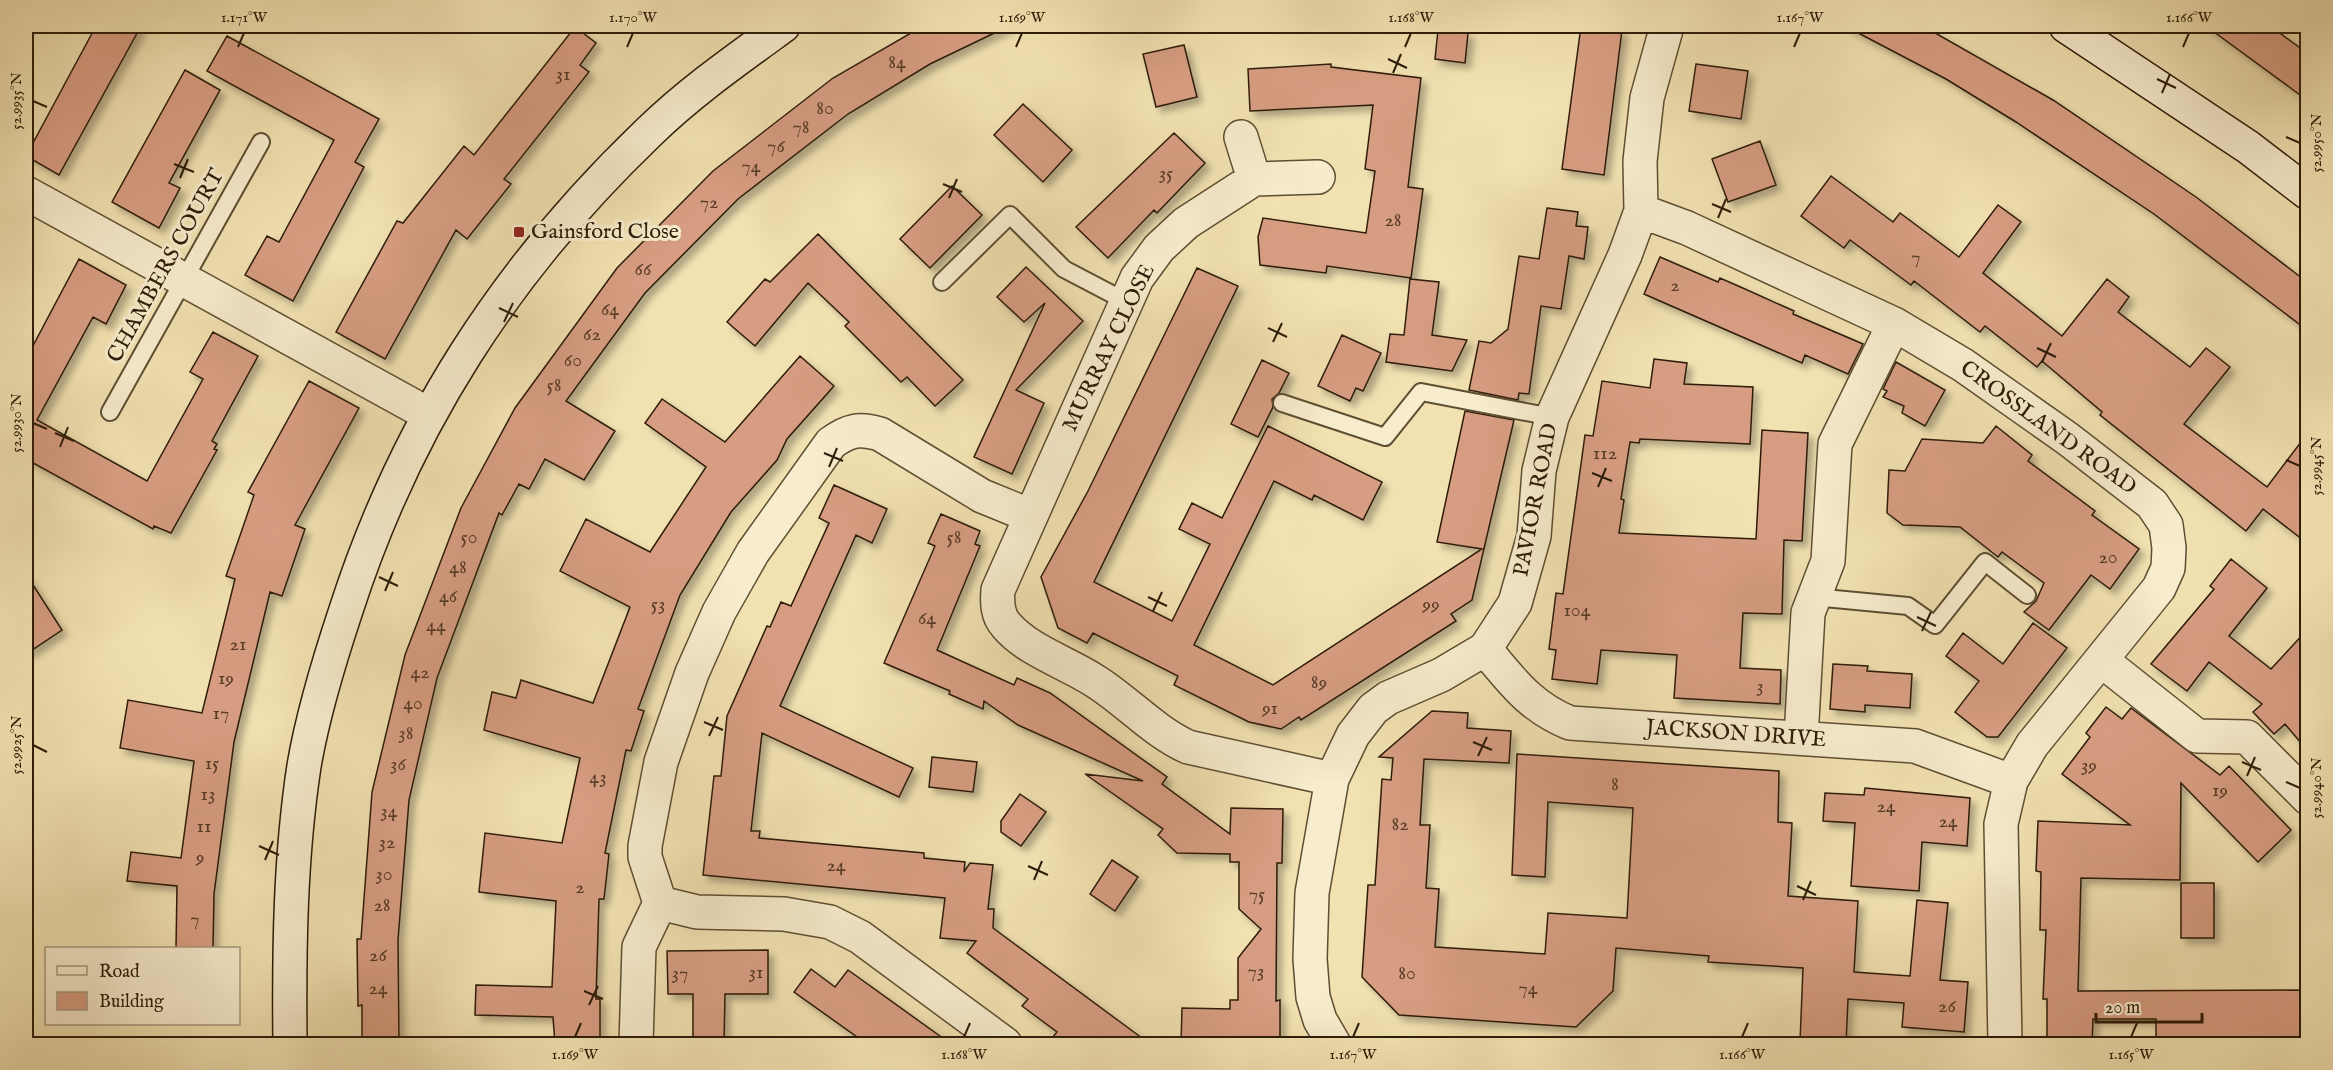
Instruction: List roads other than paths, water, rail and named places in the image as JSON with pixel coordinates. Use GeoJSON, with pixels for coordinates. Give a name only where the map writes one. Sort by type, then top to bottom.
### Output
{"type":"FeatureCollection","features":[{"type":"Feature","properties":{"kind":"street"},"geometry":{"type":"LineString","coordinates":[[290,1044],[289,930],[295,838],[305,763],[325,673],[365,550],[428,414],[484,322],[538,251],[595,186],[649,132],[705,82],[783,26]]}},
{"type":"Feature","properties":{"kind":"street","name":"PAVIOR ROAD"},"geometry":{"type":"LineString","coordinates":[[1334,1044],[1320,1020],[1313,997],[1310,959],[1312,893],[1332,779],[1353,735],[1373,709],[1388,698],[1441,675],[1485,649],[1515,603],[1534,537],[1539,471],[1552,417],[1624,255],[1641,211],[1640,161],[1647,98],[1667,26]]}},
{"type":"Feature","properties":{"kind":"street"},"geometry":{"type":"LineString","coordinates":[[2066,26],[2248,147],[2307,193]]}},
{"type":"Feature","properties":{"kind":"street"},"geometry":{"type":"LineString","coordinates":[[1241,137],[1254,179],[1318,177]]}},
{"type":"Feature","properties":{"kind":"street","name":"MURRAY CLOSE"},"geometry":{"type":"LineString","coordinates":[[1254,179],[1186,223],[1159,248],[1137,278],[998,590],[997,606],[1003,622],[1016,636],[1095,681],[1171,739],[1188,747],[1332,779]]}},
{"type":"Feature","properties":{"kind":"street"},"geometry":{"type":"LineString","coordinates":[[26,193],[428,414]]}},
{"type":"Feature","properties":{"kind":"street","name":"CROSSLAND ROAD"},"geometry":{"type":"LineString","coordinates":[[1641,211],[1687,228],[1894,324],[1963,365],[2068,439],[2152,504],[2166,525],[2169,548],[2168,568],[2159,588],[2032,745],[2011,781],[2001,824],[2005,1044]]}},
{"type":"Feature","properties":{"kind":"street"},"geometry":{"type":"LineString","coordinates":[[1801,738],[1808,614],[1828,561],[1835,444],[1894,324]]}},
{"type":"Feature","properties":{"kind":"street"},"geometry":{"type":"LineString","coordinates":[[636,1044],[639,947],[660,903],[645,857],[645,846],[661,762],[692,673],[718,612],[753,552],[831,444],[847,432],[862,429],[880,434],[982,496],[1031,516]]}},
{"type":"Feature","properties":{"kind":"street","name":"JACKSON DRIVE"},"geometry":{"type":"LineString","coordinates":[[1485,649],[1524,694],[1546,714],[1570,723],[1915,746],[2011,781]]}},
{"type":"Feature","properties":{"kind":"street"},"geometry":{"type":"LineString","coordinates":[[2101,660],[2197,736],[2247,737],[2307,798]]}},
{"type":"Feature","properties":{"kind":"street"},"geometry":{"type":"LineString","coordinates":[[660,903],[697,912],[784,914],[830,922],[860,937],[1005,1044]]}},
{"type":"Feature","properties":{"kind":"lane","name":"CHAMBERS COURT"},"geometry":{"type":"LineString","coordinates":[[110,412],[261,142]]}},
{"type":"Feature","properties":{"kind":"lane"},"geometry":{"type":"LineString","coordinates":[[942,282],[1010,215],[1064,269],[1127,302]]}},
{"type":"Feature","properties":{"kind":"lane"},"geometry":{"type":"LineString","coordinates":[[1282,403],[1385,437],[1421,392],[1552,417]]}},
{"type":"Feature","properties":{"kind":"lane"},"geometry":{"type":"LineString","coordinates":[[1814,597],[1908,606],[1935,625],[1984,562],[2027,595]]}},
{"type":"Feature","properties":{"kind":"place","name":"Gainsford Close"},"geometry":{"type":"Point","coordinates":[519,232]}}]}
